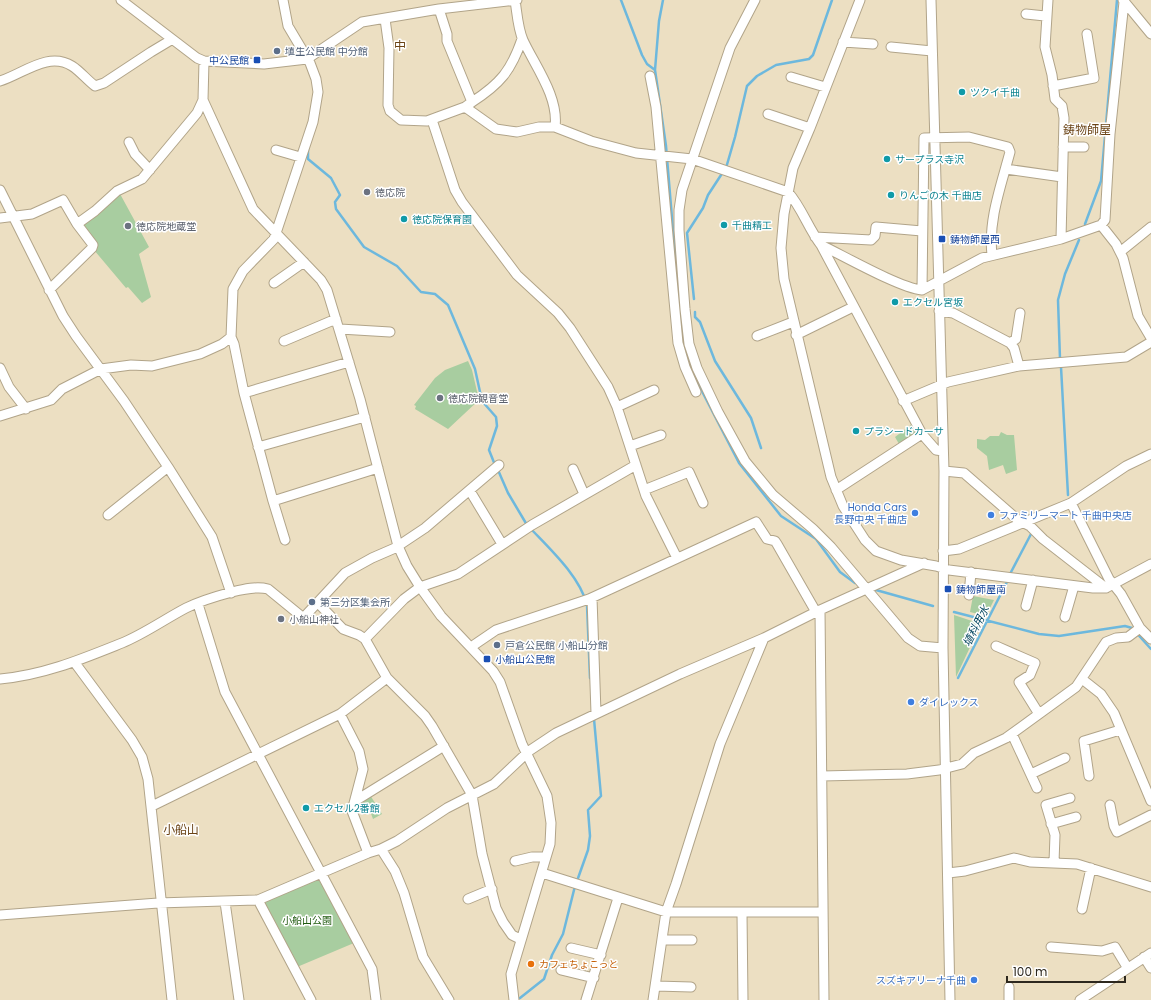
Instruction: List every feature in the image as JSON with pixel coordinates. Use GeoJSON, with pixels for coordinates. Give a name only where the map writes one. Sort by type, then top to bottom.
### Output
{"type":"FeatureCollection","features":[{"type":"Feature","properties":{"kind":"street"},"geometry":{"type":"LineString","coordinates":[[122,0],[172,40],[204,61],[264,64],[307,59],[362,22],[439,9],[516,0],[522,39],[550,96],[554,110],[555,127]]}},
{"type":"Feature","properties":{"kind":"street"},"geometry":{"type":"LineString","coordinates":[[283,0],[288,26],[307,59],[316,79],[318,92],[313,122],[300,157],[287,202],[274,239],[237,279],[231,298],[232,337],[244,393],[284,540]]}},
{"type":"Feature","properties":{"kind":"street"},"geometry":{"type":"LineString","coordinates":[[755,0],[730,48],[682,190],[679,210],[679,230],[686,325],[689,344],[697,368],[745,461],[773,495],[813,529],[831,547],[908,638],[920,646],[943,648]]}},
{"type":"Feature","properties":{"kind":"street"},"geometry":{"type":"LineString","coordinates":[[860,0],[793,168],[788,192],[781,248],[784,279],[793,322],[831,477],[836,490],[855,526],[865,540],[876,551],[901,560],[943,567],[949,570],[1074,586],[1109,586],[1151,564]]}},
{"type":"Feature","properties":{"kind":"street"},"geometry":{"type":"LineString","coordinates":[[931,0],[944,471],[943,648],[950,1000]]}},
{"type":"Feature","properties":{"kind":"street"},"geometry":{"type":"LineString","coordinates":[[1048,0],[1045,16],[1045,47],[1054,86],[1055,99],[1062,106],[1064,118],[1061,239]]}},
{"type":"Feature","properties":{"kind":"street"},"geometry":{"type":"LineString","coordinates":[[1124,1],[1151,34]]}},
{"type":"Feature","properties":{"kind":"street"},"geometry":{"type":"LineString","coordinates":[[821,245],[888,278],[915,289],[922,290],[982,258],[1061,239],[1101,225],[1105,220],[1110,134],[1124,1]]}},
{"type":"Feature","properties":{"kind":"street"},"geometry":{"type":"LineString","coordinates":[[439,9],[447,34],[447,41],[468,105],[496,129],[516,132],[539,127],[555,127],[591,142],[636,153],[692,159],[788,192],[798,203],[922,434],[936,450],[943,451]]}},
{"type":"Feature","properties":{"kind":"street"},"geometry":{"type":"LineString","coordinates":[[1026,14],[1045,16]]}},
{"type":"Feature","properties":{"kind":"street"},"geometry":{"type":"LineString","coordinates":[[385,19],[389,48],[387,90],[390,112],[401,120],[432,120],[468,105],[490,90],[504,76],[522,39]]}},
{"type":"Feature","properties":{"kind":"street"},"geometry":{"type":"LineString","coordinates":[[1054,86],[1094,78],[1087,34]]}},
{"type":"Feature","properties":{"kind":"street"},"geometry":{"type":"LineString","coordinates":[[0,81],[41,63],[57,60],[66,62],[74,67],[95,86],[104,83],[172,40]]}},
{"type":"Feature","properties":{"kind":"street"},"geometry":{"type":"LineString","coordinates":[[843,42],[873,44]]}},
{"type":"Feature","properties":{"kind":"street"},"geometry":{"type":"LineString","coordinates":[[891,48],[932,51]]}},
{"type":"Feature","properties":{"kind":"street"},"geometry":{"type":"LineString","coordinates":[[76,224],[117,191],[142,179],[197,113],[203,100],[204,61]]}},
{"type":"Feature","properties":{"kind":"street"},"geometry":{"type":"LineString","coordinates":[[650,76],[665,156],[678,343],[685,367],[696,392]]}},
{"type":"Feature","properties":{"kind":"street"},"geometry":{"type":"LineString","coordinates":[[791,77],[825,87]]}},
{"type":"Feature","properties":{"kind":"street"},"geometry":{"type":"LineString","coordinates":[[203,100],[254,209],[321,280],[327,290],[340,329],[365,418],[398,546],[407,566],[441,616],[493,671],[500,682],[526,754],[547,796],[551,823],[550,844],[520,939],[511,974],[512,999]]}},
{"type":"Feature","properties":{"kind":"street"},"geometry":{"type":"LineString","coordinates":[[768,114],[810,128]]}},
{"type":"Feature","properties":{"kind":"street"},"geometry":{"type":"LineString","coordinates":[[432,120],[455,190],[462,202],[517,276],[558,313],[570,328],[608,387],[617,407],[644,490],[677,558]]}},
{"type":"Feature","properties":{"kind":"street"},"geometry":{"type":"LineString","coordinates":[[922,290],[922,198],[924,138],[969,137],[1008,147],[1010,152],[994,214],[991,244],[992,255]]}},
{"type":"Feature","properties":{"kind":"street"},"geometry":{"type":"LineString","coordinates":[[129,142],[135,154],[150,170]]}},
{"type":"Feature","properties":{"kind":"street"},"geometry":{"type":"LineString","coordinates":[[1063,147],[1084,147]]}},
{"type":"Feature","properties":{"kind":"street"},"geometry":{"type":"LineString","coordinates":[[276,150],[300,157]]}},
{"type":"Feature","properties":{"kind":"street"},"geometry":{"type":"LineString","coordinates":[[1006,169],[1062,177]]}},
{"type":"Feature","properties":{"kind":"street"},"geometry":{"type":"LineString","coordinates":[[0,190],[49,290],[76,336],[124,401],[212,537],[231,593]]}},
{"type":"Feature","properties":{"kind":"street"},"geometry":{"type":"LineString","coordinates":[[922,198],[936,197]]}},
{"type":"Feature","properties":{"kind":"street"},"geometry":{"type":"LineString","coordinates":[[0,218],[32,214],[64,200],[76,224],[92,245],[92,248],[49,290]]}},
{"type":"Feature","properties":{"kind":"street"},"geometry":{"type":"LineString","coordinates":[[1101,225],[1120,252],[1138,316],[1151,338]]}},
{"type":"Feature","properties":{"kind":"street"},"geometry":{"type":"LineString","coordinates":[[815,237],[871,240],[875,236],[876,227],[937,237]]}},
{"type":"Feature","properties":{"kind":"street"},"geometry":{"type":"LineString","coordinates":[[1120,252],[1151,227]]}},
{"type":"Feature","properties":{"kind":"street"},"geometry":{"type":"LineString","coordinates":[[274,284],[304,262]]}},
{"type":"Feature","properties":{"kind":"street"},"geometry":{"type":"LineString","coordinates":[[796,335],[853,307]]}},
{"type":"Feature","properties":{"kind":"street"},"geometry":{"type":"LineString","coordinates":[[939,311],[953,313],[1010,343],[1014,348],[1019,366]]}},
{"type":"Feature","properties":{"kind":"street"},"geometry":{"type":"LineString","coordinates":[[1010,343],[1016,339],[1020,313]]}},
{"type":"Feature","properties":{"kind":"street"},"geometry":{"type":"LineString","coordinates":[[284,340],[336,319]]}},
{"type":"Feature","properties":{"kind":"street"},"geometry":{"type":"LineString","coordinates":[[757,336],[793,322]]}},
{"type":"Feature","properties":{"kind":"street"},"geometry":{"type":"LineString","coordinates":[[340,329],[390,332]]}},
{"type":"Feature","properties":{"kind":"street"},"geometry":{"type":"LineString","coordinates":[[0,416],[51,400],[62,389],[100,369],[131,365],[152,366],[200,354],[222,344],[232,337]]}},
{"type":"Feature","properties":{"kind":"street"},"geometry":{"type":"LineString","coordinates":[[903,401],[941,385],[968,377],[1019,366],[1126,357],[1151,342]]}},
{"type":"Feature","properties":{"kind":"street"},"geometry":{"type":"LineString","coordinates":[[244,393],[349,362]]}},
{"type":"Feature","properties":{"kind":"street"},"geometry":{"type":"LineString","coordinates":[[0,368],[9,387],[26,408]]}},
{"type":"Feature","properties":{"kind":"street"},"geometry":{"type":"LineString","coordinates":[[617,407],[654,390]]}},
{"type":"Feature","properties":{"kind":"street"},"geometry":{"type":"LineString","coordinates":[[258,447],[365,418]]}},
{"type":"Feature","properties":{"kind":"street"},"geometry":{"type":"LineString","coordinates":[[836,490],[922,434]]}},
{"type":"Feature","properties":{"kind":"street"},"geometry":{"type":"LineString","coordinates":[[630,446],[661,435]]}},
{"type":"Feature","properties":{"kind":"street"},"geometry":{"type":"LineString","coordinates":[[943,550],[959,549],[1071,503],[1126,466],[1151,454]]}},
{"type":"Feature","properties":{"kind":"street"},"geometry":{"type":"LineString","coordinates":[[0,679],[23,677],[75,663],[106,648],[122,643],[188,607],[231,593],[254,588],[268,589],[301,616],[305,616],[345,573],[398,546],[425,528],[499,465]]}},
{"type":"Feature","properties":{"kind":"street"},"geometry":{"type":"LineString","coordinates":[[365,639],[404,599],[420,587],[458,574],[528,527],[636,465]]}},
{"type":"Feature","properties":{"kind":"street"},"geometry":{"type":"LineString","coordinates":[[108,515],[168,467]]}},
{"type":"Feature","properties":{"kind":"street"},"geometry":{"type":"LineString","coordinates":[[273,501],[378,468]]}},
{"type":"Feature","properties":{"kind":"street"},"geometry":{"type":"LineString","coordinates":[[573,469],[584,494]]}},
{"type":"Feature","properties":{"kind":"street"},"geometry":{"type":"LineString","coordinates":[[944,471],[964,473],[1018,520],[1030,526],[1043,539],[1121,594],[1138,631],[1151,639]]}},
{"type":"Feature","properties":{"kind":"street"},"geometry":{"type":"LineString","coordinates":[[644,490],[689,472],[703,503]]}},
{"type":"Feature","properties":{"kind":"street"},"geometry":{"type":"LineString","coordinates":[[470,491],[502,544]]}},
{"type":"Feature","properties":{"kind":"street"},"geometry":{"type":"LineString","coordinates":[[1071,503],[1109,586]]}},
{"type":"Feature","properties":{"kind":"street"},"geometry":{"type":"LineString","coordinates":[[471,647],[496,630],[588,600],[756,522],[767,539],[775,540],[818,611],[822,776],[824,1000]]}},
{"type":"Feature","properties":{"kind":"street"},"geometry":{"type":"LineString","coordinates":[[0,915],[162,903],[258,900],[321,872],[381,849],[447,808],[494,784],[526,754],[556,733],[680,674],[764,638],[818,611],[924,564]]}},
{"type":"Feature","properties":{"kind":"street"},"geometry":{"type":"LineString","coordinates":[[969,595],[971,572]]}},
{"type":"Feature","properties":{"kind":"street"},"geometry":{"type":"LineString","coordinates":[[1026,606],[1033,580]]}},
{"type":"Feature","properties":{"kind":"street"},"geometry":{"type":"LineString","coordinates":[[1065,617],[1074,586]]}},
{"type":"Feature","properties":{"kind":"street"},"geometry":{"type":"LineString","coordinates":[[588,600],[596,713]]}},
{"type":"Feature","properties":{"kind":"street"},"geometry":{"type":"LineString","coordinates":[[318,603],[343,629],[365,639],[387,678],[425,716],[444,746],[472,795],[482,854],[496,908],[512,935],[520,939]]}},
{"type":"Feature","properties":{"kind":"street"},"geometry":{"type":"LineString","coordinates":[[198,604],[225,692],[259,753],[372,969],[376,1000]]}},
{"type":"Feature","properties":{"kind":"street"},"geometry":{"type":"LineString","coordinates":[[822,776],[906,774],[946,769],[962,764],[979,750],[1012,734],[1076,687],[1106,642],[1138,631]]}},
{"type":"Feature","properties":{"kind":"street"},"geometry":{"type":"LineString","coordinates":[[653,1000],[666,912],[720,744],[764,638]]}},
{"type":"Feature","properties":{"kind":"street"},"geometry":{"type":"LineString","coordinates":[[996,646],[1034,663],[1030,675],[1019,682],[1039,714]]}},
{"type":"Feature","properties":{"kind":"street"},"geometry":{"type":"LineString","coordinates":[[75,663],[132,740],[142,757],[148,779],[152,806],[172,1000]]}},
{"type":"Feature","properties":{"kind":"street"},"geometry":{"type":"LineString","coordinates":[[152,806],[340,714],[387,678]]}},
{"type":"Feature","properties":{"kind":"street"},"geometry":{"type":"LineString","coordinates":[[1082,679],[1101,694],[1109,705],[1151,802]]}},
{"type":"Feature","properties":{"kind":"street"},"geometry":{"type":"LineString","coordinates":[[340,714],[359,751],[363,769],[352,811],[368,853]]}},
{"type":"Feature","properties":{"kind":"street"},"geometry":{"type":"LineString","coordinates":[[1089,776],[1084,741],[1120,730]]}},
{"type":"Feature","properties":{"kind":"street"},"geometry":{"type":"LineString","coordinates":[[1012,734],[1037,788]]}},
{"type":"Feature","properties":{"kind":"street"},"geometry":{"type":"LineString","coordinates":[[355,801],[444,746]]}},
{"type":"Feature","properties":{"kind":"street"},"geometry":{"type":"LineString","coordinates":[[1031,774],[1065,758]]}},
{"type":"Feature","properties":{"kind":"street"},"geometry":{"type":"LineString","coordinates":[[1054,862],[1055,835],[1046,805],[1070,798]]}},
{"type":"Feature","properties":{"kind":"street"},"geometry":{"type":"LineString","coordinates":[[1110,805],[1114,826],[1117,832],[1151,815]]}},
{"type":"Feature","properties":{"kind":"street"},"geometry":{"type":"LineString","coordinates":[[1051,824],[1076,817]]}},
{"type":"Feature","properties":{"kind":"street"},"geometry":{"type":"LineString","coordinates":[[381,849],[394,871],[404,893],[423,958],[448,1000]]}},
{"type":"Feature","properties":{"kind":"street"},"geometry":{"type":"LineString","coordinates":[[515,861],[532,857],[546,857]]}},
{"type":"Feature","properties":{"kind":"street"},"geometry":{"type":"LineString","coordinates":[[948,873],[964,871],[1014,858],[1030,862],[1077,864],[1151,888]]}},
{"type":"Feature","properties":{"kind":"street"},"geometry":{"type":"LineString","coordinates":[[1082,909],[1091,868]]}},
{"type":"Feature","properties":{"kind":"street"},"geometry":{"type":"LineString","coordinates":[[542,873],[666,912],[824,912]]}},
{"type":"Feature","properties":{"kind":"street"},"geometry":{"type":"LineString","coordinates":[[468,899],[492,889]]}},
{"type":"Feature","properties":{"kind":"street"},"geometry":{"type":"LineString","coordinates":[[586,1000],[618,898]]}},
{"type":"Feature","properties":{"kind":"street"},"geometry":{"type":"LineString","coordinates":[[258,900],[311,1000]]}},
{"type":"Feature","properties":{"kind":"street"},"geometry":{"type":"LineString","coordinates":[[225,902],[239,1000]]}},
{"type":"Feature","properties":{"kind":"street"},"geometry":{"type":"LineString","coordinates":[[742,912],[743,1000]]}},
{"type":"Feature","properties":{"kind":"street"},"geometry":{"type":"LineString","coordinates":[[662,940],[692,940]]}},
{"type":"Feature","properties":{"kind":"street"},"geometry":{"type":"LineString","coordinates":[[1051,947],[1102,951],[1115,947],[1127,967]]}},
{"type":"Feature","properties":{"kind":"street"},"geometry":{"type":"LineString","coordinates":[[571,948],[601,954]]}},
{"type":"Feature","properties":{"kind":"street"},"geometry":{"type":"LineString","coordinates":[[1080,1000],[1127,967],[1148,955],[1151,968]]}},
{"type":"Feature","properties":{"kind":"street"},"geometry":{"type":"LineString","coordinates":[[561,970],[594,978]]}},
{"type":"Feature","properties":{"kind":"street"},"geometry":{"type":"LineString","coordinates":[[656,986],[691,987]]}},
{"type":"Feature","properties":{"kind":"street"},"geometry":{"type":"LineString","coordinates":[[1009,987],[1009,1000]]}},
{"type":"Feature","properties":{"kind":"green space"},"geometry":{"type":"Polygon","coordinates":[[[119,192],[149,247],[139,254],[151,297],[142,303],[128,287],[126,288],[94,250],[83,224],[119,192]]]}},
{"type":"Feature","properties":{"kind":"green space"},"geometry":{"type":"Polygon","coordinates":[[[468,361],[472,370],[479,400],[448,429],[415,409],[416,406],[414,405],[435,378],[445,370],[468,361]]]}},
{"type":"Feature","properties":{"kind":"green space"},"geometry":{"type":"Polygon","coordinates":[[[912,424],[916,431],[915,433],[899,444],[895,437],[912,424]]]}},
{"type":"Feature","properties":{"kind":"green space"},"geometry":{"type":"Polygon","coordinates":[[[1001,432],[1007,435],[1014,435],[1017,470],[1006,474],[1003,465],[989,470],[987,456],[977,448],[977,439],[985,440],[990,436],[999,436],[1001,432]]]}},
{"type":"Feature","properties":{"kind":"green space"},"geometry":{"type":"Polygon","coordinates":[[[973,596],[994,600],[986,616],[970,612],[973,596]]]}},
{"type":"Feature","properties":{"kind":"green space"},"geometry":{"type":"Polygon","coordinates":[[[954,615],[981,624],[956,677],[954,615]]]}},
{"type":"Feature","properties":{"kind":"green space"},"geometry":{"type":"Polygon","coordinates":[[[370,795],[382,814],[373,819],[369,808],[365,809],[359,804],[370,795]]]}},
{"type":"Feature","properties":{"kind":"green space","name":"小船山公園"},"geometry":{"type":"Polygon","coordinates":[[[317,878],[321,880],[354,943],[297,967],[265,905],[267,900],[317,878]]]}},
{"type":"Feature","properties":{"kind":"waterway"},"geometry":{"type":"LineString","coordinates":[[621,0],[642,55],[647,64],[655,70]]}},
{"type":"Feature","properties":{"kind":"waterway"},"geometry":{"type":"LineString","coordinates":[[663,0],[659,21],[655,70],[666,146],[679,302]]}},
{"type":"Feature","properties":{"kind":"waterway"},"geometry":{"type":"LineString","coordinates":[[726,168],[747,86],[757,76],[776,65],[809,59],[813,55],[832,0]]}},
{"type":"Feature","properties":{"kind":"waterway"},"geometry":{"type":"LineString","coordinates":[[1085,224],[1101,181],[1117,0]]}},
{"type":"Feature","properties":{"kind":"waterway"},"geometry":{"type":"LineString","coordinates":[[308,147],[308,159],[331,178],[340,195],[335,202],[336,209],[364,247],[397,266],[421,292],[435,294],[448,305],[475,369],[482,401],[496,417],[497,426],[489,450],[495,465]]}},
{"type":"Feature","properties":{"kind":"waterway"},"geometry":{"type":"LineString","coordinates":[[694,299],[687,233],[703,208],[708,195],[723,172]]}},
{"type":"Feature","properties":{"kind":"waterway"},"geometry":{"type":"LineString","coordinates":[[1060,359],[1058,300],[1065,274],[1079,240]]}},
{"type":"Feature","properties":{"kind":"waterway"},"geometry":{"type":"LineString","coordinates":[[695,312],[695,317],[700,322],[715,361],[751,418],[761,448]]}},
{"type":"Feature","properties":{"kind":"waterway"},"geometry":{"type":"LineString","coordinates":[[689,366],[739,463],[781,516],[816,539],[840,572],[855,583]]}},
{"type":"Feature","properties":{"kind":"waterway"},"geometry":{"type":"LineString","coordinates":[[1061,367],[1068,495]]}},
{"type":"Feature","properties":{"kind":"waterway"},"geometry":{"type":"LineString","coordinates":[[498,470],[508,493],[527,525]]}},
{"type":"Feature","properties":{"kind":"waterway"},"geometry":{"type":"LineString","coordinates":[[531,529],[564,564],[578,584],[587,605],[590,678]]}},
{"type":"Feature","properties":{"kind":"waterway","name":"埴科用水"},"geometry":{"type":"LineString","coordinates":[[1010,574],[1031,534]]}},
{"type":"Feature","properties":{"kind":"waterway","name":"埴科用水"},"geometry":{"type":"LineString","coordinates":[[958,678],[1008,580]]}},
{"type":"Feature","properties":{"kind":"waterway"},"geometry":{"type":"LineString","coordinates":[[876,590],[933,606]]}},
{"type":"Feature","properties":{"kind":"waterway"},"geometry":{"type":"LineString","coordinates":[[954,612],[1039,634],[1059,636],[1125,626],[1132,628],[1151,649]]}},
{"type":"Feature","properties":{"kind":"waterway"},"geometry":{"type":"LineString","coordinates":[[577,881],[588,850],[590,836],[588,810],[601,796],[594,719]]}},
{"type":"Feature","properties":{"kind":"waterway"},"geometry":{"type":"LineString","coordinates":[[520,998],[544,979],[552,955],[563,934],[575,886]]}},
{"type":"Feature","properties":{"kind":"place","name":"埴生公民館 中分館"},"geometry":{"type":"Point","coordinates":[277,51]}},
{"type":"Feature","properties":{"kind":"place","name":"中公民館"},"geometry":{"type":"Point","coordinates":[257,60]}},
{"type":"Feature","properties":{"kind":"place","name":"ツクイ千曲"},"geometry":{"type":"Point","coordinates":[962,92]}},
{"type":"Feature","properties":{"kind":"place","name":"サープラス寺沢"},"geometry":{"type":"Point","coordinates":[887,159]}},
{"type":"Feature","properties":{"kind":"place","name":"徳応院"},"geometry":{"type":"Point","coordinates":[367,192]}},
{"type":"Feature","properties":{"kind":"place","name":"りんごの木 千曲店"},"geometry":{"type":"Point","coordinates":[891,195]}},
{"type":"Feature","properties":{"kind":"place","name":"徳応院保育園"},"geometry":{"type":"Point","coordinates":[404,219]}},
{"type":"Feature","properties":{"kind":"place","name":"千曲精工"},"geometry":{"type":"Point","coordinates":[724,225]}},
{"type":"Feature","properties":{"kind":"place","name":"徳応院地蔵堂"},"geometry":{"type":"Point","coordinates":[128,226]}},
{"type":"Feature","properties":{"kind":"place","name":"鋳物師屋西"},"geometry":{"type":"Point","coordinates":[942,239]}},
{"type":"Feature","properties":{"kind":"place","name":"エクセル宮坂"},"geometry":{"type":"Point","coordinates":[895,302]}},
{"type":"Feature","properties":{"kind":"place","name":"徳応院観音堂"},"geometry":{"type":"Point","coordinates":[440,398]}},
{"type":"Feature","properties":{"kind":"place","name":"プラシードカーサ"},"geometry":{"type":"Point","coordinates":[856,431]}},
{"type":"Feature","properties":{"kind":"place","name":"Honda Cars 長野中央 千曲店"},"geometry":{"type":"Point","coordinates":[915,513]}},
{"type":"Feature","properties":{"kind":"place","name":"ファミリーマート 千曲中央店"},"geometry":{"type":"Point","coordinates":[991,515]}},
{"type":"Feature","properties":{"kind":"place","name":"鋳物師屋南"},"geometry":{"type":"Point","coordinates":[948,589]}},
{"type":"Feature","properties":{"kind":"place","name":"第三分区集会所"},"geometry":{"type":"Point","coordinates":[312,602]}},
{"type":"Feature","properties":{"kind":"place","name":"小船山神社"},"geometry":{"type":"Point","coordinates":[281,619]}},
{"type":"Feature","properties":{"kind":"place","name":"戸倉公民館 小船山分館"},"geometry":{"type":"Point","coordinates":[497,645]}},
{"type":"Feature","properties":{"kind":"place","name":"小船山公民館"},"geometry":{"type":"Point","coordinates":[487,659]}},
{"type":"Feature","properties":{"kind":"place","name":"ダイレックス"},"geometry":{"type":"Point","coordinates":[911,702]}},
{"type":"Feature","properties":{"kind":"place","name":"エクセル2番館"},"geometry":{"type":"Point","coordinates":[306,808]}},
{"type":"Feature","properties":{"kind":"place","name":"カフェちょこっと"},"geometry":{"type":"Point","coordinates":[531,964]}},
{"type":"Feature","properties":{"kind":"place","name":"スズキアリーナ千曲"},"geometry":{"type":"Point","coordinates":[974,980]}},
{"type":"Feature","properties":{"kind":"district","name":"中"},"geometry":{"type":"Point","coordinates":[400,46]}},
{"type":"Feature","properties":{"kind":"district","name":"鋳物師屋"},"geometry":{"type":"Point","coordinates":[1087,130]}},
{"type":"Feature","properties":{"kind":"district","name":"小船山"},"geometry":{"type":"Point","coordinates":[181,830]}}]}
